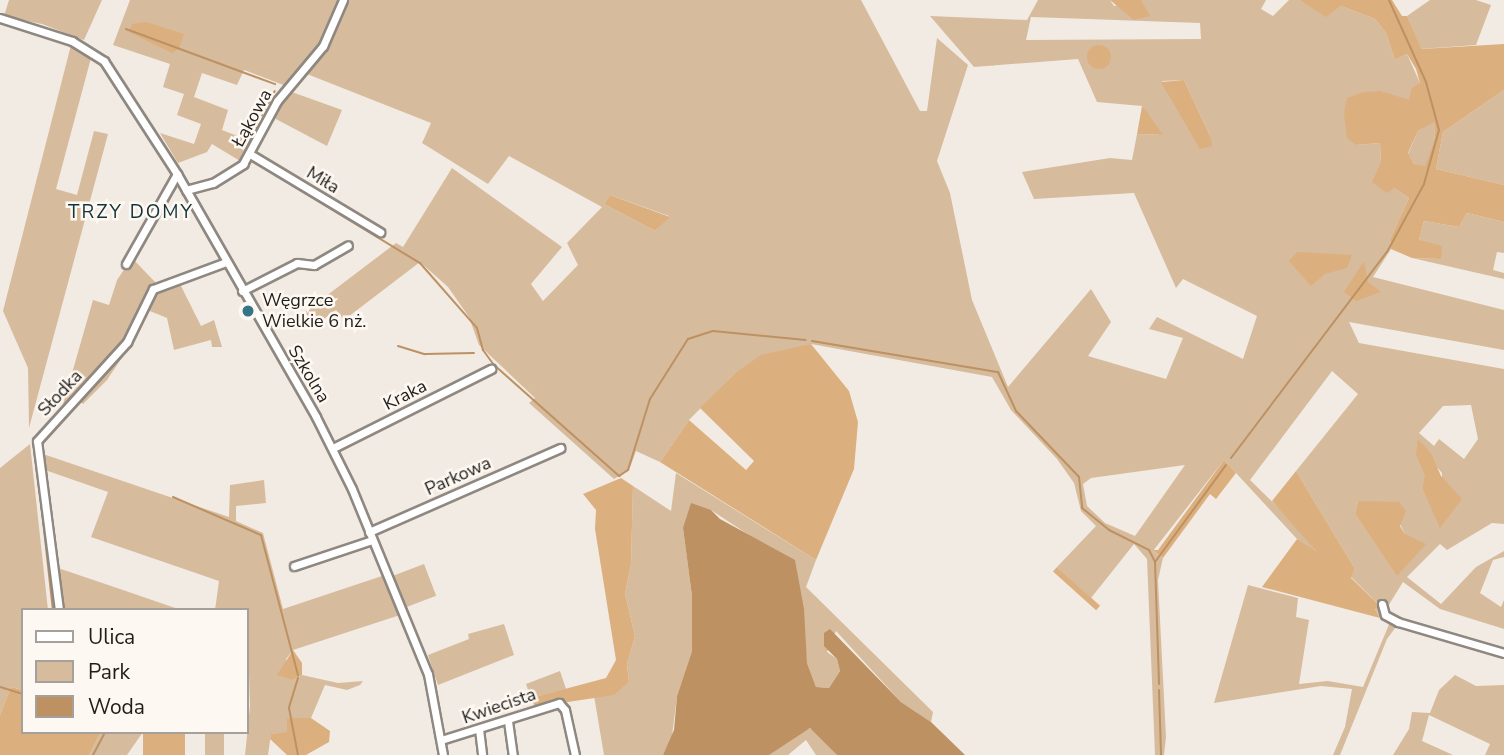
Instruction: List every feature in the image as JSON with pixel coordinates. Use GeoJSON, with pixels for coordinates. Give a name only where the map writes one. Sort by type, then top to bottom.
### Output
{"type":"FeatureCollection","features":[{"type":"Feature","properties":{"kind":"street","name":"Łąkowa"},"geometry":{"type":"LineString","coordinates":[[186,190],[230,174],[250,155],[277,100],[323,46],[343,0]]}},
{"type":"Feature","properties":{"kind":"street","name":"Szkolna"},"geometry":{"type":"LineString","coordinates":[[0,18],[72,41],[104,61],[177,174],[333,448],[428,674],[443,755]]}},
{"type":"Feature","properties":{"kind":"street","name":"Miła"},"geometry":{"type":"LineString","coordinates":[[250,155],[380,232]]}},
{"type":"Feature","properties":{"kind":"street"},"geometry":{"type":"LineString","coordinates":[[125,264],[177,174]]}},
{"type":"Feature","properties":{"kind":"street"},"geometry":{"type":"LineString","coordinates":[[242,291],[297,263],[314,265],[348,245]]}},
{"type":"Feature","properties":{"kind":"street","name":"Słodka"},"geometry":{"type":"LineString","coordinates":[[59,608],[37,441],[127,342],[153,289],[226,262]]}},
{"type":"Feature","properties":{"kind":"street","name":"Kraka"},"geometry":{"type":"LineString","coordinates":[[333,448],[491,369]]}},
{"type":"Feature","properties":{"kind":"street","name":"Parkowa"},"geometry":{"type":"LineString","coordinates":[[294,566],[370,536],[560,448]]}},
{"type":"Feature","properties":{"kind":"street"},"geometry":{"type":"LineString","coordinates":[[1382,604],[1385,615],[1398,622],[1504,653]]}},
{"type":"Feature","properties":{"kind":"street","name":"Kwiecista"},"geometry":{"type":"LineString","coordinates":[[441,740],[508,721],[553,704],[565,708],[575,755]]}},
{"type":"Feature","properties":{"kind":"street"},"geometry":{"type":"LineString","coordinates":[[508,721],[513,755]]}},
{"type":"Feature","properties":{"kind":"street"},"geometry":{"type":"LineString","coordinates":[[479,729],[482,755]]}},
{"type":"Feature","properties":{"kind":"green space"},"geometry":{"type":"Polygon","coordinates":[[[9,0],[102,0],[84,40],[42,24],[4,16],[9,0]]]}},
{"type":"Feature","properties":{"kind":"green space"},"geometry":{"type":"Polygon","coordinates":[[[130,0],[861,0],[920,111],[927,111],[937,38],[968,65],[937,161],[950,193],[972,300],[1008,387],[1091,289],[1111,322],[1088,356],[1166,379],[1183,338],[1149,329],[1157,317],[1243,359],[1257,316],[1183,279],[1176,288],[1134,193],[1034,199],[1022,172],[1110,158],[1132,160],[1137,134],[1162,135],[1142,106],[1097,102],[1078,59],[974,67],[930,16],[1027,20],[1038,0],[1110,0],[1114,6],[1141,0],[1266,0],[1261,9],[1273,16],[1289,0],[1299,0],[1326,16],[1341,6],[1375,19],[1386,33],[1395,60],[1407,54],[1420,83],[1409,101],[1382,91],[1344,113],[1356,145],[1380,143],[1381,162],[1394,188],[1409,198],[1390,239],[1391,249],[1373,277],[1504,310],[1504,350],[1349,322],[1359,343],[1504,369],[1504,524],[1492,523],[1447,550],[1440,544],[1407,577],[1441,604],[1476,567],[1504,551],[1504,557],[1493,560],[1480,593],[1501,607],[1504,600],[1504,629],[1440,609],[1403,582],[1385,611],[1398,624],[1387,639],[1340,755],[1333,755],[1345,727],[1352,689],[1321,686],[1214,703],[1248,585],[1298,598],[1296,617],[1309,620],[1299,684],[1328,681],[1363,687],[1390,622],[1380,618],[1375,609],[1379,605],[1351,577],[1355,569],[1296,471],[1358,394],[1332,371],[1250,480],[1302,531],[1317,553],[1297,539],[1224,460],[1153,551],[1163,558],[1158,580],[1166,737],[1164,755],[1155,755],[1147,559],[1134,544],[1091,598],[1057,567],[1096,526],[1081,511],[1074,483],[1057,459],[1011,410],[992,377],[811,344],[734,374],[689,420],[660,462],[636,451],[629,470],[614,479],[529,403],[535,398],[479,345],[469,317],[448,287],[420,262],[344,320],[336,310],[314,326],[305,312],[396,243],[403,247],[452,168],[562,247],[531,284],[543,301],[578,265],[567,243],[602,207],[509,156],[488,184],[422,143],[431,123],[307,74],[318,59],[309,61],[286,86],[244,70],[237,85],[202,73],[194,97],[228,110],[222,130],[248,140],[240,161],[212,144],[207,152],[178,163],[160,133],[194,144],[201,124],[177,115],[184,94],[163,87],[170,64],[113,45],[130,0]],[[1031,17],[1026,40],[1201,39],[1200,23],[1031,17]],[[1184,80],[1162,81],[1211,138],[1184,80]],[[610,195],[604,204],[655,231],[669,216],[610,195]],[[1471,405],[1443,406],[1419,433],[1434,446],[1439,439],[1464,459],[1478,439],[1471,405]],[[1430,459],[1422,488],[1441,527],[1442,473],[1430,459]],[[1185,465],[1091,478],[1083,484],[1087,506],[1105,523],[1135,536],[1185,465]],[[1358,501],[1355,514],[1397,575],[1407,563],[1405,534],[1390,504],[1358,501]]]}},
{"type":"Feature","properties":{"kind":"green space"},"geometry":{"type":"Polygon","coordinates":[[[1430,0],[1476,0],[1491,5],[1476,45],[1420,49],[1407,16],[1430,0]]]}},
{"type":"Feature","properties":{"kind":"green space"},"geometry":{"type":"Polygon","coordinates":[[[71,45],[91,58],[56,189],[77,195],[94,131],[108,134],[29,428],[28,368],[3,311],[71,45]]]}},
{"type":"Feature","properties":{"kind":"green space"},"geometry":{"type":"Polygon","coordinates":[[[1504,90],[1504,185],[1436,169],[1443,132],[1504,90]]]}},
{"type":"Feature","properties":{"kind":"green space"},"geometry":{"type":"Polygon","coordinates":[[[289,91],[342,110],[327,146],[272,117],[289,91]]]}},
{"type":"Feature","properties":{"kind":"green space"},"geometry":{"type":"Polygon","coordinates":[[[1434,121],[1435,137],[1425,167],[1414,164],[1408,154],[1418,131],[1434,121]]]}},
{"type":"Feature","properties":{"kind":"green space"},"geometry":{"type":"Polygon","coordinates":[[[1467,213],[1504,222],[1504,253],[1497,252],[1493,270],[1504,273],[1504,279],[1412,258],[1441,259],[1419,240],[1424,221],[1459,227],[1467,213]]]}},
{"type":"Feature","properties":{"kind":"green space"},"geometry":{"type":"Polygon","coordinates":[[[132,258],[156,283],[143,299],[132,331],[62,408],[93,300],[109,305],[117,280],[132,258]]]}},
{"type":"Feature","properties":{"kind":"green space"},"geometry":{"type":"Polygon","coordinates":[[[179,282],[201,326],[214,320],[222,347],[212,347],[211,340],[174,350],[167,318],[145,309],[154,292],[179,282]]]}},
{"type":"Feature","properties":{"kind":"green space"},"geometry":{"type":"Polygon","coordinates":[[[127,350],[107,380],[83,404],[78,400],[127,350]]]}},
{"type":"Feature","properties":{"kind":"green space"},"geometry":{"type":"Polygon","coordinates":[[[30,444],[48,608],[21,608],[21,690],[11,687],[0,715],[0,468],[30,444]]]}},
{"type":"Feature","properties":{"kind":"green space"},"geometry":{"type":"Polygon","coordinates":[[[43,454],[229,517],[230,485],[264,480],[266,503],[236,506],[236,521],[263,533],[283,609],[382,576],[400,615],[293,650],[286,659],[293,680],[302,675],[338,683],[363,681],[347,690],[325,685],[311,718],[287,718],[287,733],[271,734],[268,755],[245,755],[250,706],[248,608],[215,608],[219,581],[91,537],[108,492],[45,470],[43,454]]]}},
{"type":"Feature","properties":{"kind":"green space"},"geometry":{"type":"Polygon","coordinates":[[[676,473],[816,560],[806,587],[933,712],[931,722],[901,702],[836,631],[827,652],[837,659],[840,671],[829,688],[816,687],[807,663],[796,566],[711,510],[683,528],[692,596],[692,651],[677,696],[672,736],[663,755],[604,755],[594,696],[614,694],[629,682],[627,664],[635,636],[625,594],[631,564],[633,486],[671,511],[676,473]]]}},
{"type":"Feature","properties":{"kind":"green space"},"geometry":{"type":"Polygon","coordinates":[[[424,564],[436,596],[405,608],[393,576],[424,564]]]}},
{"type":"Feature","properties":{"kind":"green space"},"geometry":{"type":"Polygon","coordinates":[[[58,568],[175,608],[63,608],[58,568]]]}},
{"type":"Feature","properties":{"kind":"green space"},"geometry":{"type":"Polygon","coordinates":[[[504,624],[514,655],[438,685],[428,655],[469,639],[468,634],[504,624]]]}},
{"type":"Feature","properties":{"kind":"green space"},"geometry":{"type":"Polygon","coordinates":[[[560,671],[566,689],[531,698],[526,684],[560,671]]]}},
{"type":"Feature","properties":{"kind":"green space"},"geometry":{"type":"Polygon","coordinates":[[[1455,675],[1476,686],[1504,685],[1504,755],[1485,755],[1490,744],[1429,715],[1422,741],[1453,755],[1393,755],[1409,729],[1412,712],[1430,713],[1439,690],[1455,675]]]}},
{"type":"Feature","properties":{"kind":"green space"},"geometry":{"type":"Polygon","coordinates":[[[804,728],[813,729],[837,755],[816,755],[806,740],[788,755],[769,755],[804,728]]]}},
{"type":"Feature","properties":{"kind":"green space"},"geometry":{"type":"Polygon","coordinates":[[[100,734],[142,734],[127,755],[89,755],[100,734]]]}},
{"type":"Feature","properties":{"kind":"green space"},"geometry":{"type":"Polygon","coordinates":[[[205,734],[224,734],[224,755],[205,755],[205,734]]]}},
{"type":"Feature","properties":{"kind":"shaded area"},"geometry":{"type":"Polygon","coordinates":[[[1110,0],[1141,0],[1150,16],[1134,20],[1110,0]]]}},
{"type":"Feature","properties":{"kind":"shaded area"},"geometry":{"type":"Polygon","coordinates":[[[1299,0],[1392,0],[1402,16],[1407,16],[1421,49],[1504,44],[1504,90],[1443,132],[1436,169],[1504,185],[1504,222],[1467,213],[1459,227],[1424,221],[1419,240],[1442,246],[1441,259],[1412,258],[1391,249],[1390,239],[1409,198],[1394,188],[1387,193],[1372,182],[1381,162],[1380,143],[1356,145],[1347,138],[1344,113],[1347,98],[1364,92],[1382,91],[1409,100],[1412,88],[1420,83],[1407,54],[1395,60],[1386,33],[1375,19],[1341,6],[1326,17],[1299,0]],[[1434,122],[1418,131],[1408,153],[1414,164],[1425,166],[1435,137],[1434,122]]]}},
{"type":"Feature","properties":{"kind":"shaded area"},"geometry":{"type":"Polygon","coordinates":[[[146,22],[184,34],[179,49],[172,53],[129,32],[132,24],[146,22]]]}},
{"type":"Feature","properties":{"kind":"shaded area"},"geometry":{"type":"Polygon","coordinates":[[[1099,45],[1110,52],[1111,57],[1104,68],[1099,69],[1088,62],[1087,57],[1094,46],[1099,45]]]}},
{"type":"Feature","properties":{"kind":"shaded area"},"geometry":{"type":"Polygon","coordinates":[[[1184,80],[1211,138],[1212,146],[1200,149],[1161,82],[1184,80]]]}},
{"type":"Feature","properties":{"kind":"shaded area"},"geometry":{"type":"Polygon","coordinates":[[[1142,106],[1147,112],[1163,135],[1137,134],[1142,106]]]}},
{"type":"Feature","properties":{"kind":"shaded area"},"geometry":{"type":"Polygon","coordinates":[[[610,195],[670,217],[655,231],[604,204],[610,195]]]}},
{"type":"Feature","properties":{"kind":"shaded area"},"geometry":{"type":"Polygon","coordinates":[[[1297,252],[1352,255],[1347,268],[1325,274],[1311,286],[1289,261],[1297,252]]]}},
{"type":"Feature","properties":{"kind":"shaded area"},"geometry":{"type":"Polygon","coordinates":[[[1364,261],[1368,282],[1381,292],[1356,301],[1344,292],[1364,261]]]}},
{"type":"Feature","properties":{"kind":"shaded area"},"geometry":{"type":"Polygon","coordinates":[[[811,344],[849,391],[858,422],[854,469],[816,560],[660,462],[689,420],[746,470],[754,461],[700,408],[734,374],[761,355],[811,344]]]}},
{"type":"Feature","properties":{"kind":"shaded area"},"geometry":{"type":"Polygon","coordinates":[[[1418,439],[1431,453],[1441,476],[1462,499],[1440,528],[1422,488],[1425,475],[1416,455],[1418,439]]]}},
{"type":"Feature","properties":{"kind":"shaded area"},"geometry":{"type":"Polygon","coordinates":[[[1224,460],[1236,473],[1216,499],[1210,494],[1163,558],[1152,550],[1158,550],[1224,460]]]}},
{"type":"Feature","properties":{"kind":"shaded area"},"geometry":{"type":"Polygon","coordinates":[[[1296,471],[1355,569],[1351,578],[1380,606],[1375,609],[1380,618],[1262,587],[1297,539],[1316,551],[1272,501],[1296,471]]]}},
{"type":"Feature","properties":{"kind":"shaded area"},"geometry":{"type":"Polygon","coordinates":[[[621,478],[633,486],[631,564],[625,594],[635,636],[627,664],[629,682],[614,695],[535,707],[531,698],[606,678],[616,660],[595,529],[596,510],[583,494],[621,478]]]}},
{"type":"Feature","properties":{"kind":"shaded area"},"geometry":{"type":"Polygon","coordinates":[[[1358,501],[1399,502],[1406,511],[1400,526],[1405,534],[1426,544],[1397,576],[1355,514],[1358,501]]]}},
{"type":"Feature","properties":{"kind":"shaded area"},"geometry":{"type":"Polygon","coordinates":[[[1057,567],[1100,606],[1096,610],[1053,571],[1057,567]]]}},
{"type":"Feature","properties":{"kind":"shaded area"},"geometry":{"type":"Polygon","coordinates":[[[293,650],[302,663],[302,675],[293,680],[277,675],[293,650]]]}},
{"type":"Feature","properties":{"kind":"shaded area"},"geometry":{"type":"Polygon","coordinates":[[[11,687],[21,690],[21,734],[100,734],[89,755],[0,755],[0,715],[11,687]]]}},
{"type":"Feature","properties":{"kind":"shaded area"},"geometry":{"type":"Polygon","coordinates":[[[287,718],[311,718],[330,731],[329,742],[306,755],[287,755],[270,739],[271,734],[287,732],[287,718]]]}},
{"type":"Feature","properties":{"kind":"shaded area"},"geometry":{"type":"Polygon","coordinates":[[[143,734],[185,734],[185,755],[143,755],[143,734]]]}},
{"type":"Feature","properties":{"kind":"water"},"geometry":{"type":"Polygon","coordinates":[[[691,503],[711,510],[720,519],[795,560],[804,609],[807,663],[816,687],[829,688],[840,671],[837,659],[824,646],[824,633],[830,629],[901,702],[931,722],[965,755],[837,755],[810,728],[769,755],[663,755],[674,730],[677,696],[692,651],[692,596],[683,528],[691,503]]]}},
{"type":"Feature","properties":{"kind":"waterway"},"geometry":{"type":"LineString","coordinates":[[1231,458],[1387,252],[1424,184],[1439,130],[1426,82],[1389,0]]}},
{"type":"Feature","properties":{"kind":"waterway"},"geometry":{"type":"LineString","coordinates":[[126,29],[275,84]]}},
{"type":"Feature","properties":{"kind":"waterway"},"geometry":{"type":"LineString","coordinates":[[262,115],[275,91]]}},
{"type":"Feature","properties":{"kind":"waterway"},"geometry":{"type":"LineString","coordinates":[[256,128],[260,120]]}},
{"type":"Feature","properties":{"kind":"waterway"},"geometry":{"type":"LineString","coordinates":[[245,153],[252,135]]}},
{"type":"Feature","properties":{"kind":"waterway"},"geometry":{"type":"LineString","coordinates":[[251,160],[420,263],[477,328],[483,350],[493,364],[619,476],[628,470],[650,399],[688,339],[713,331],[806,340]]}},
{"type":"Feature","properties":{"kind":"waterway"},"geometry":{"type":"LineString","coordinates":[[812,341],[998,372],[1016,411],[1079,477],[1082,508],[1109,530],[1149,550],[1155,562],[1159,684]]}},
{"type":"Feature","properties":{"kind":"waterway"},"geometry":{"type":"LineString","coordinates":[[398,346],[425,354],[474,353]]}},
{"type":"Feature","properties":{"kind":"waterway"},"geometry":{"type":"LineString","coordinates":[[80,402],[122,356]]}},
{"type":"Feature","properties":{"kind":"waterway"},"geometry":{"type":"LineString","coordinates":[[42,443],[76,406]]}},
{"type":"Feature","properties":{"kind":"waterway"},"geometry":{"type":"LineString","coordinates":[[36,457],[53,608]]}},
{"type":"Feature","properties":{"kind":"waterway"},"geometry":{"type":"LineString","coordinates":[[1155,562],[1226,465]]}},
{"type":"Feature","properties":{"kind":"waterway"},"geometry":{"type":"LineString","coordinates":[[173,497],[261,535],[298,675]]}},
{"type":"Feature","properties":{"kind":"waterway"},"geometry":{"type":"LineString","coordinates":[[298,678],[289,708],[298,755]]}},
{"type":"Feature","properties":{"kind":"waterway"},"geometry":{"type":"LineString","coordinates":[[0,687],[21,693]]}},
{"type":"Feature","properties":{"kind":"waterway"},"geometry":{"type":"LineString","coordinates":[[1159,690],[1161,755]]}},
{"type":"Feature","properties":{"kind":"waterway"},"geometry":{"type":"LineString","coordinates":[[93,755],[104,734]]}},
{"type":"Feature","properties":{"kind":"place","name":"Węgrzce Wielkie 6 nż."},"geometry":{"type":"Point","coordinates":[248,311]}},
{"type":"Feature","properties":{"kind":"district","name":"TRZY DOMY"},"geometry":{"type":"Point","coordinates":[131,213]}}]}
